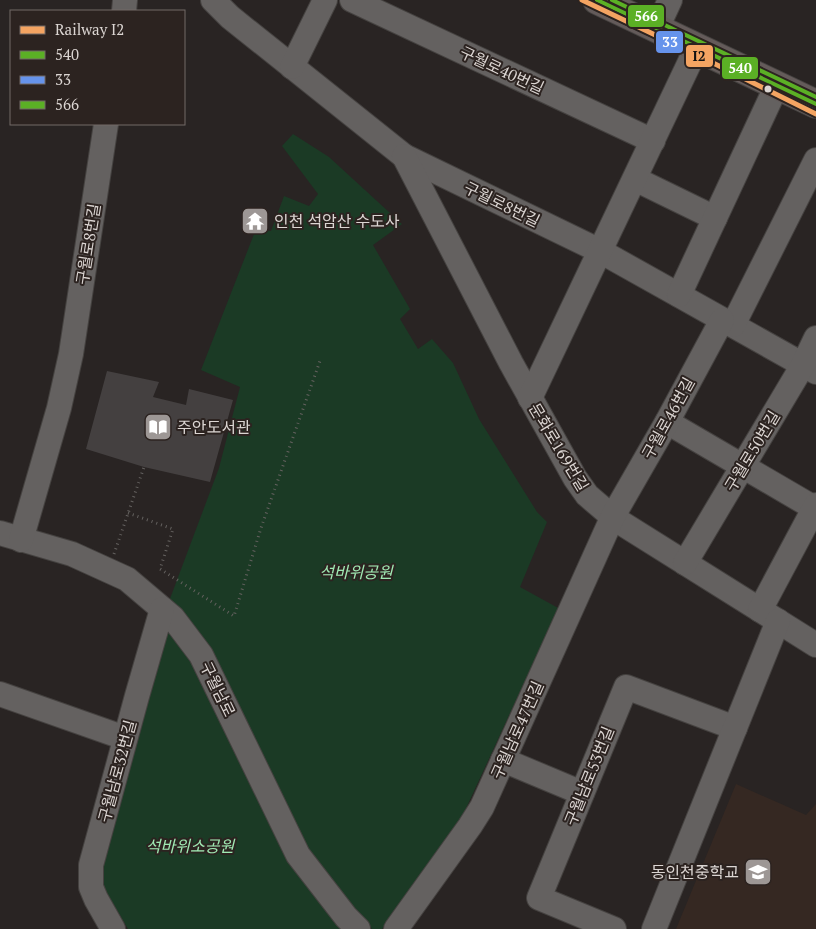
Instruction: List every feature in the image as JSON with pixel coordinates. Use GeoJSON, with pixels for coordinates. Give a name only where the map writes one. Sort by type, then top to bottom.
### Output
{"type":"FeatureCollection","features":[{"type":"Feature","properties":{"kind":"main road"},"geometry":{"type":"LineString","coordinates":[[596,0],[816,104]]}},
{"type":"Feature","properties":{"kind":"street","name":"구월로8번길"},"geometry":{"type":"LineString","coordinates":[[213,0],[230,17],[404,156],[600,251],[810,369]]}},
{"type":"Feature","properties":{"kind":"street"},"geometry":{"type":"LineString","coordinates":[[292,67],[325,0]]}},
{"type":"Feature","properties":{"kind":"street","name":"구월로40번길"},"geometry":{"type":"LineString","coordinates":[[352,0],[653,141]]}},
{"type":"Feature","properties":{"kind":"street"},"geometry":{"type":"LineString","coordinates":[[657,28],[670,0]]}},
{"type":"Feature","properties":{"kind":"street"},"geometry":{"type":"LineString","coordinates":[[530,398],[697,48]]}},
{"type":"Feature","properties":{"kind":"street"},"geometry":{"type":"LineString","coordinates":[[679,296],[777,85]]}},
{"type":"Feature","properties":{"kind":"street","name":"구월로8번길"},"geometry":{"type":"LineString","coordinates":[[11,536],[59,408],[69,364],[106,125]]}},
{"type":"Feature","properties":{"kind":"street","name":"문화로169번길"},"geometry":{"type":"LineString","coordinates":[[404,156],[506,354],[575,478],[587,495],[615,519],[816,645]]}},
{"type":"Feature","properties":{"kind":"street","name":"구월로46번길"},"geometry":{"type":"LineString","coordinates":[[613,516],[728,322],[816,160]]}},
{"type":"Feature","properties":{"kind":"street"},"geometry":{"type":"LineString","coordinates":[[635,179],[715,218]]}},
{"type":"Feature","properties":{"kind":"street","name":"구월로50번길"},"geometry":{"type":"LineString","coordinates":[[685,563],[743,467],[810,369],[816,338]]}},
{"type":"Feature","properties":{"kind":"street"},"geometry":{"type":"LineString","coordinates":[[654,929],[735,728],[769,616],[815,507],[667,422]]}},
{"type":"Feature","properties":{"kind":"street","name":"구월남로47번길"},"geometry":{"type":"LineString","coordinates":[[396,929],[482,807],[613,516]]}},
{"type":"Feature","properties":{"kind":"street","name":"구월남로"},"geometry":{"type":"LineString","coordinates":[[11,536],[72,554],[127,579],[172,618],[201,655],[298,855],[346,917],[358,929]]}},
{"type":"Feature","properties":{"kind":"street","name":"구월남로32번길"},"geometry":{"type":"LineString","coordinates":[[113,929],[90,887],[91,865],[162,609]]}},
{"type":"Feature","properties":{"kind":"street","name":"구월남로53번길"},"geometry":{"type":"LineString","coordinates":[[614,929],[539,898],[626,687],[735,728]]}},
{"type":"Feature","properties":{"kind":"street"},"geometry":{"type":"LineString","coordinates":[[0,694],[126,738]]}},
{"type":"Feature","properties":{"kind":"street"},"geometry":{"type":"LineString","coordinates":[[504,760],[582,793]]}},
{"type":"Feature","properties":{"kind":"path"},"geometry":{"type":"LineString","coordinates":[[128,513],[173,529],[160,569],[234,616],[261,528],[320,361]]}},
{"type":"Feature","properties":{"kind":"path"},"geometry":{"type":"LineString","coordinates":[[109,571],[144,467]]}},
{"type":"Feature","properties":{"kind":"shaded area","name":"동인천중학교"},"geometry":{"type":"Polygon","coordinates":[[[736,784],[806,815],[816,804],[816,929],[676,929],[736,784]]]}},
{"type":"Feature","properties":{"kind":"green space","name":"석바위공원"},"geometry":{"type":"Polygon","coordinates":[[[293,134],[329,157],[402,224],[373,245],[410,309],[400,319],[418,349],[432,339],[453,363],[479,419],[537,512],[547,522],[520,587],[560,609],[462,817],[382,929],[372,929],[302,845],[168,604],[219,468],[240,387],[201,370],[256,229],[271,231],[284,196],[309,206],[318,194],[282,146],[293,134]]]}},
{"type":"Feature","properties":{"kind":"green space","name":"석바위소공원"},"geometry":{"type":"Polygon","coordinates":[[[164,628],[193,660],[344,929],[128,929],[100,881],[99,865],[164,628]]]}},
{"type":"Feature","properties":{"kind":"building","name":"주안도서관"},"geometry":{"type":"Polygon","coordinates":[[[107,371],[159,382],[153,397],[186,405],[189,389],[233,400],[210,482],[144,467],[86,449],[107,371]]]}},
{"type":"Feature","properties":{"kind":"rail line","name":"I2"},"geometry":{"type":"LineString","coordinates":[[582,0],[816,114]]}},
{"type":"Feature","properties":{"kind":"transit line","name":"540"},"geometry":{"type":"LineString","coordinates":[[597,0],[816,104]]}},
{"type":"Feature","properties":{"kind":"transit line","name":"566"},"geometry":{"type":"LineString","coordinates":[[612,0],[816,97]]}},
{"type":"Feature","properties":{"kind":"transit line","name":"33"},"geometry":{"type":"LineString","coordinates":[[594,6],[813,110]]}},
{"type":"Feature","properties":{"kind":"place","name":"인천 석암산 수도사"},"geometry":{"type":"Point","coordinates":[255,221]}},
{"type":"Feature","properties":{"kind":"place","name":"주안도서관"},"geometry":{"type":"Point","coordinates":[158,427]}},
{"type":"Feature","properties":{"kind":"place","name":"동인천중학교"},"geometry":{"type":"Point","coordinates":[758,872]}}]}
